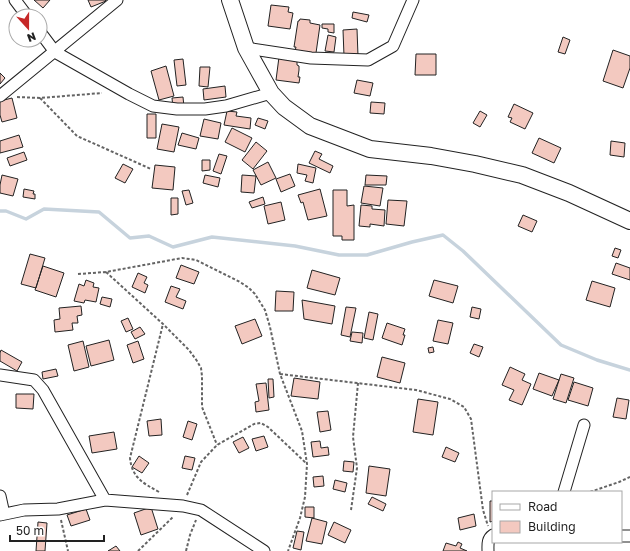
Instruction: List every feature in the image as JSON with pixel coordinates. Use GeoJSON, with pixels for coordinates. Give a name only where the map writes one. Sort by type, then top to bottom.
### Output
{"type":"FeatureCollection","features":[{"type":"Feature","properties":{"kind":"street"},"geometry":{"type":"LineString","coordinates":[[1,96],[117,0]]}},
{"type":"Feature","properties":{"kind":"street"},"geometry":{"type":"LineString","coordinates":[[230,0],[246,48],[271,93],[284,107],[310,126],[370,149],[431,156],[522,175],[569,193],[630,221]]}},
{"type":"Feature","properties":{"kind":"street"},"geometry":{"type":"LineString","coordinates":[[246,48],[311,58],[368,60],[393,46],[413,0]]}},
{"type":"Feature","properties":{"kind":"street"},"geometry":{"type":"LineString","coordinates":[[48,43],[55,52],[153,106],[176,109],[205,109],[226,106],[271,93]]}},
{"type":"Feature","properties":{"kind":"street"},"geometry":{"type":"LineString","coordinates":[[0,375],[34,380],[39,384],[105,500]]}},
{"type":"Feature","properties":{"kind":"street"},"geometry":{"type":"LineString","coordinates":[[564,491],[584,425]]}},
{"type":"Feature","properties":{"kind":"street"},"geometry":{"type":"LineString","coordinates":[[0,496],[2,514],[24,510],[58,509],[105,500],[183,506],[201,510],[264,551]]}},
{"type":"Feature","properties":{"kind":"street"},"geometry":{"type":"LineString","coordinates":[[488,551],[488,543],[492,536]]}},
{"type":"Feature","properties":{"kind":"path"},"geometry":{"type":"LineString","coordinates":[[1,96],[40,98],[103,93]]}},
{"type":"Feature","properties":{"kind":"path"},"geometry":{"type":"LineString","coordinates":[[40,98],[78,136],[151,168]]}},
{"type":"Feature","properties":{"kind":"path"},"geometry":{"type":"LineString","coordinates":[[78,274],[106,272],[182,258],[196,260],[249,288],[265,310],[280,374],[302,431],[307,464],[305,497],[300,518],[288,551]]}},
{"type":"Feature","properties":{"kind":"path"},"geometry":{"type":"LineString","coordinates":[[106,272],[189,350],[200,368],[202,376],[202,407],[217,445]]}},
{"type":"Feature","properties":{"kind":"path"},"geometry":{"type":"LineString","coordinates":[[163,324],[130,458],[131,467],[136,477],[146,485],[165,495]]}},
{"type":"Feature","properties":{"kind":"path"},"geometry":{"type":"LineString","coordinates":[[280,374],[416,390],[450,399],[464,407],[471,419],[484,510],[492,536]]}},
{"type":"Feature","properties":{"kind":"path"},"geometry":{"type":"LineString","coordinates":[[351,510],[357,468],[353,437],[358,383]]}},
{"type":"Feature","properties":{"kind":"path"},"geometry":{"type":"LineString","coordinates":[[138,551],[183,506],[201,462],[217,445],[254,424],[261,423],[268,427],[307,464]]}},
{"type":"Feature","properties":{"kind":"path"},"geometry":{"type":"LineString","coordinates":[[593,491],[630,477]]}},
{"type":"Feature","properties":{"kind":"path"},"geometry":{"type":"LineString","coordinates":[[58,509],[68,551]]}},
{"type":"Feature","properties":{"kind":"path"},"geometry":{"type":"LineString","coordinates":[[186,551],[190,535],[201,510]]}},
{"type":"Feature","properties":{"kind":"building"},"geometry":{"type":"Polygon","coordinates":[[[34,0],[50,0],[43,8],[34,0]]]}},
{"type":"Feature","properties":{"kind":"building"},"geometry":{"type":"Polygon","coordinates":[[[88,0],[105,0],[106,1],[91,7],[88,0]]]}},
{"type":"Feature","properties":{"kind":"building"},"geometry":{"type":"Polygon","coordinates":[[[271,5],[289,7],[288,12],[293,13],[290,29],[268,26],[271,5]]]}},
{"type":"Feature","properties":{"kind":"building"},"geometry":{"type":"Polygon","coordinates":[[[353,12],[369,15],[367,22],[352,18],[353,12]]]}},
{"type":"Feature","properties":{"kind":"building"},"geometry":{"type":"Polygon","coordinates":[[[300,19],[310,20],[310,23],[320,25],[316,53],[295,51],[296,47],[294,47],[298,21],[300,19]]]}},
{"type":"Feature","properties":{"kind":"building"},"geometry":{"type":"Polygon","coordinates":[[[322,24],[334,24],[334,33],[328,32],[328,29],[322,28],[322,24]]]}},
{"type":"Feature","properties":{"kind":"building"},"geometry":{"type":"Polygon","coordinates":[[[357,29],[358,56],[344,56],[343,30],[357,29]]]}},
{"type":"Feature","properties":{"kind":"building"},"geometry":{"type":"Polygon","coordinates":[[[328,35],[336,37],[334,52],[325,51],[328,35]]]}},
{"type":"Feature","properties":{"kind":"building"},"geometry":{"type":"Polygon","coordinates":[[[563,37],[570,40],[565,54],[558,52],[563,37]]]}},
{"type":"Feature","properties":{"kind":"building"},"geometry":{"type":"Polygon","coordinates":[[[613,50],[630,56],[630,68],[623,88],[603,81],[613,50]]]}},
{"type":"Feature","properties":{"kind":"building"},"geometry":{"type":"Polygon","coordinates":[[[416,54],[436,54],[436,75],[415,75],[416,54]]]}},
{"type":"Feature","properties":{"kind":"building"},"geometry":{"type":"Polygon","coordinates":[[[279,57],[297,60],[297,65],[299,66],[298,77],[300,77],[299,83],[276,80],[279,57]]]}},
{"type":"Feature","properties":{"kind":"building"},"geometry":{"type":"Polygon","coordinates":[[[183,59],[186,85],[177,86],[174,60],[183,59]]]}},
{"type":"Feature","properties":{"kind":"building"},"geometry":{"type":"Polygon","coordinates":[[[166,66],[174,96],[159,100],[151,71],[166,66]]]}},
{"type":"Feature","properties":{"kind":"building"},"geometry":{"type":"Polygon","coordinates":[[[200,67],[210,67],[208,87],[199,86],[200,67]]]}},
{"type":"Feature","properties":{"kind":"building"},"geometry":{"type":"Polygon","coordinates":[[[0,73],[5,78],[0,84],[0,73]]]}},
{"type":"Feature","properties":{"kind":"building"},"geometry":{"type":"Polygon","coordinates":[[[357,80],[373,83],[370,96],[354,93],[357,80]]]}},
{"type":"Feature","properties":{"kind":"building"},"geometry":{"type":"Polygon","coordinates":[[[225,86],[226,97],[204,100],[203,89],[225,86]]]}},
{"type":"Feature","properties":{"kind":"building"},"geometry":{"type":"Polygon","coordinates":[[[183,97],[184,107],[173,108],[172,98],[183,97]]]}},
{"type":"Feature","properties":{"kind":"building"},"geometry":{"type":"Polygon","coordinates":[[[12,98],[17,118],[2,122],[0,115],[0,101],[12,98]]]}},
{"type":"Feature","properties":{"kind":"building"},"geometry":{"type":"Polygon","coordinates":[[[371,102],[385,103],[384,114],[370,113],[371,102]]]}},
{"type":"Feature","properties":{"kind":"building"},"geometry":{"type":"Polygon","coordinates":[[[514,104],[533,113],[525,129],[510,122],[512,118],[508,117],[514,104]]]}},
{"type":"Feature","properties":{"kind":"building"},"geometry":{"type":"Polygon","coordinates":[[[227,111],[237,112],[236,116],[251,118],[250,129],[224,125],[227,111]]]}},
{"type":"Feature","properties":{"kind":"building"},"geometry":{"type":"Polygon","coordinates":[[[480,111],[487,115],[480,127],[473,123],[480,111]]]}},
{"type":"Feature","properties":{"kind":"building"},"geometry":{"type":"Polygon","coordinates":[[[147,114],[156,114],[156,138],[147,138],[147,114]]]}},
{"type":"Feature","properties":{"kind":"building"},"geometry":{"type":"Polygon","coordinates":[[[258,118],[268,121],[265,129],[255,125],[258,118]]]}},
{"type":"Feature","properties":{"kind":"building"},"geometry":{"type":"Polygon","coordinates":[[[204,119],[221,123],[218,139],[200,136],[204,119]]]}},
{"type":"Feature","properties":{"kind":"building"},"geometry":{"type":"Polygon","coordinates":[[[162,124],[179,127],[174,152],[157,149],[162,124]]]}},
{"type":"Feature","properties":{"kind":"building"},"geometry":{"type":"Polygon","coordinates":[[[232,128],[252,138],[245,152],[225,142],[232,128]]]}},
{"type":"Feature","properties":{"kind":"building"},"geometry":{"type":"Polygon","coordinates":[[[182,133],[199,138],[196,149],[178,145],[182,133]]]}},
{"type":"Feature","properties":{"kind":"building"},"geometry":{"type":"Polygon","coordinates":[[[19,135],[23,147],[0,153],[0,141],[19,135]]]}},
{"type":"Feature","properties":{"kind":"building"},"geometry":{"type":"Polygon","coordinates":[[[539,138],[561,148],[554,163],[532,153],[539,138]]]}},
{"type":"Feature","properties":{"kind":"building"},"geometry":{"type":"Polygon","coordinates":[[[611,141],[625,143],[624,157],[610,155],[611,141]]]}},
{"type":"Feature","properties":{"kind":"building"},"geometry":{"type":"Polygon","coordinates":[[[256,142],[267,151],[253,169],[242,160],[256,142]]]}},
{"type":"Feature","properties":{"kind":"building"},"geometry":{"type":"Polygon","coordinates":[[[315,151],[322,154],[319,159],[333,166],[330,173],[309,163],[315,151]]]}},
{"type":"Feature","properties":{"kind":"building"},"geometry":{"type":"Polygon","coordinates":[[[24,152],[27,160],[10,166],[7,158],[24,152]]]}},
{"type":"Feature","properties":{"kind":"building"},"geometry":{"type":"Polygon","coordinates":[[[219,154],[227,156],[221,174],[213,171],[219,154]]]}},
{"type":"Feature","properties":{"kind":"building"},"geometry":{"type":"Polygon","coordinates":[[[202,160],[210,160],[210,170],[202,171],[202,160]]]}},
{"type":"Feature","properties":{"kind":"building"},"geometry":{"type":"Polygon","coordinates":[[[268,162],[276,178],[261,185],[253,170],[268,162]]]}},
{"type":"Feature","properties":{"kind":"building"},"geometry":{"type":"Polygon","coordinates":[[[123,164],[133,169],[125,183],[115,178],[123,164]]]}},
{"type":"Feature","properties":{"kind":"building"},"geometry":{"type":"Polygon","coordinates":[[[298,164],[316,168],[313,183],[305,181],[307,175],[297,173],[298,164]]]}},
{"type":"Feature","properties":{"kind":"building"},"geometry":{"type":"Polygon","coordinates":[[[155,165],[175,167],[173,190],[152,188],[155,165]]]}},
{"type":"Feature","properties":{"kind":"building"},"geometry":{"type":"Polygon","coordinates":[[[290,174],[295,186],[281,192],[276,179],[290,174]]]}},
{"type":"Feature","properties":{"kind":"building"},"geometry":{"type":"Polygon","coordinates":[[[2,175],[18,179],[13,196],[0,193],[2,175]]]}},
{"type":"Feature","properties":{"kind":"building"},"geometry":{"type":"Polygon","coordinates":[[[205,175],[220,178],[218,187],[203,183],[205,175]]]}},
{"type":"Feature","properties":{"kind":"building"},"geometry":{"type":"Polygon","coordinates":[[[242,175],[256,176],[254,193],[241,192],[242,175]]]}},
{"type":"Feature","properties":{"kind":"building"},"geometry":{"type":"Polygon","coordinates":[[[366,175],[387,176],[386,185],[365,185],[366,175]]]}},
{"type":"Feature","properties":{"kind":"building"},"geometry":{"type":"Polygon","coordinates":[[[364,186],[383,188],[380,206],[361,203],[364,186]]]}},
{"type":"Feature","properties":{"kind":"building"},"geometry":{"type":"Polygon","coordinates":[[[24,189],[34,191],[33,194],[35,194],[35,199],[23,197],[24,189]]]}},
{"type":"Feature","properties":{"kind":"building"},"geometry":{"type":"Polygon","coordinates":[[[320,189],[327,216],[308,220],[303,202],[301,203],[298,195],[320,189]]]}},
{"type":"Feature","properties":{"kind":"building"},"geometry":{"type":"Polygon","coordinates":[[[189,190],[193,203],[186,205],[182,191],[189,190]]]}},
{"type":"Feature","properties":{"kind":"building"},"geometry":{"type":"Polygon","coordinates":[[[333,190],[347,190],[347,206],[354,205],[354,240],[342,240],[342,236],[333,236],[333,190]]]}},
{"type":"Feature","properties":{"kind":"building"},"geometry":{"type":"Polygon","coordinates":[[[263,197],[265,204],[252,208],[249,202],[263,197]]]}},
{"type":"Feature","properties":{"kind":"building"},"geometry":{"type":"Polygon","coordinates":[[[171,198],[178,198],[178,214],[171,215],[171,198]]]}},
{"type":"Feature","properties":{"kind":"building"},"geometry":{"type":"Polygon","coordinates":[[[388,200],[407,201],[404,226],[386,224],[388,200]]]}},
{"type":"Feature","properties":{"kind":"building"},"geometry":{"type":"Polygon","coordinates":[[[281,202],[285,220],[268,224],[264,206],[281,202]]]}},
{"type":"Feature","properties":{"kind":"building"},"geometry":{"type":"Polygon","coordinates":[[[361,205],[372,206],[372,209],[385,210],[384,226],[370,224],[370,227],[359,226],[361,205]]]}},
{"type":"Feature","properties":{"kind":"building"},"geometry":{"type":"Polygon","coordinates":[[[523,215],[537,221],[532,232],[518,226],[523,215]]]}},
{"type":"Feature","properties":{"kind":"building"},"geometry":{"type":"Polygon","coordinates":[[[615,248],[621,250],[618,258],[612,256],[615,248]]]}},
{"type":"Feature","properties":{"kind":"building"},"geometry":{"type":"Polygon","coordinates":[[[30,254],[45,258],[36,288],[21,284],[30,254]]]}},
{"type":"Feature","properties":{"kind":"building"},"geometry":{"type":"Polygon","coordinates":[[[616,263],[630,268],[630,280],[612,274],[616,263]]]}},
{"type":"Feature","properties":{"kind":"building"},"geometry":{"type":"Polygon","coordinates":[[[181,265],[199,272],[194,284],[176,278],[181,265]]]}},
{"type":"Feature","properties":{"kind":"building"},"geometry":{"type":"Polygon","coordinates":[[[43,266],[64,273],[56,297],[35,290],[43,266]]]}},
{"type":"Feature","properties":{"kind":"building"},"geometry":{"type":"Polygon","coordinates":[[[312,270],[340,278],[335,295],[307,288],[312,270]]]}},
{"type":"Feature","properties":{"kind":"building"},"geometry":{"type":"Polygon","coordinates":[[[138,273],[147,277],[144,283],[148,285],[145,293],[132,287],[138,273]]]}},
{"type":"Feature","properties":{"kind":"building"},"geometry":{"type":"Polygon","coordinates":[[[86,280],[94,283],[93,287],[99,288],[96,302],[85,300],[84,303],[74,301],[79,284],[84,286],[86,280]]]}},
{"type":"Feature","properties":{"kind":"building"},"geometry":{"type":"Polygon","coordinates":[[[434,280],[458,286],[453,303],[429,296],[434,280]]]}},
{"type":"Feature","properties":{"kind":"building"},"geometry":{"type":"Polygon","coordinates":[[[592,281],[615,288],[610,307],[586,300],[592,281]]]}},
{"type":"Feature","properties":{"kind":"building"},"geometry":{"type":"Polygon","coordinates":[[[171,286],[180,289],[176,297],[186,301],[183,309],[165,302],[171,286]]]}},
{"type":"Feature","properties":{"kind":"building"},"geometry":{"type":"Polygon","coordinates":[[[276,291],[294,292],[293,311],[275,311],[276,291]]]}},
{"type":"Feature","properties":{"kind":"building"},"geometry":{"type":"Polygon","coordinates":[[[102,297],[112,299],[110,307],[100,304],[102,297]]]}},
{"type":"Feature","properties":{"kind":"building"},"geometry":{"type":"Polygon","coordinates":[[[302,300],[335,306],[332,324],[304,319],[302,300]]]}},
{"type":"Feature","properties":{"kind":"building"},"geometry":{"type":"Polygon","coordinates":[[[81,306],[82,315],[77,316],[78,323],[72,323],[73,330],[55,332],[54,320],[60,319],[59,308],[81,306]]]}},
{"type":"Feature","properties":{"kind":"building"},"geometry":{"type":"Polygon","coordinates":[[[346,307],[356,308],[350,337],[341,335],[346,307]]]}},
{"type":"Feature","properties":{"kind":"building"},"geometry":{"type":"Polygon","coordinates":[[[472,307],[481,309],[479,319],[470,317],[472,307]]]}},
{"type":"Feature","properties":{"kind":"building"},"geometry":{"type":"Polygon","coordinates":[[[369,312],[378,314],[373,340],[364,338],[369,312]]]}},
{"type":"Feature","properties":{"kind":"building"},"geometry":{"type":"Polygon","coordinates":[[[128,318],[133,329],[126,332],[121,321],[128,318]]]}},
{"type":"Feature","properties":{"kind":"building"},"geometry":{"type":"Polygon","coordinates":[[[255,319],[262,336],[242,344],[235,326],[255,319]]]}},
{"type":"Feature","properties":{"kind":"building"},"geometry":{"type":"Polygon","coordinates":[[[438,320],[453,323],[448,344],[433,341],[438,320]]]}},
{"type":"Feature","properties":{"kind":"building"},"geometry":{"type":"Polygon","coordinates":[[[387,323],[405,329],[402,345],[382,338],[387,323]]]}},
{"type":"Feature","properties":{"kind":"building"},"geometry":{"type":"Polygon","coordinates":[[[140,327],[145,334],[135,339],[131,332],[140,327]]]}},
{"type":"Feature","properties":{"kind":"building"},"geometry":{"type":"Polygon","coordinates":[[[352,332],[363,333],[362,343],[350,341],[352,332]]]}},
{"type":"Feature","properties":{"kind":"building"},"geometry":{"type":"Polygon","coordinates":[[[109,340],[114,360],[91,366],[86,346],[109,340]]]}},
{"type":"Feature","properties":{"kind":"building"},"geometry":{"type":"Polygon","coordinates":[[[83,341],[89,367],[74,371],[68,345],[83,341]]]}},
{"type":"Feature","properties":{"kind":"building"},"geometry":{"type":"Polygon","coordinates":[[[138,341],[144,359],[133,363],[127,345],[138,341]]]}},
{"type":"Feature","properties":{"kind":"building"},"geometry":{"type":"Polygon","coordinates":[[[474,344],[483,347],[479,357],[470,353],[474,344]]]}},
{"type":"Feature","properties":{"kind":"building"},"geometry":{"type":"Polygon","coordinates":[[[433,347],[434,352],[429,353],[428,348],[433,347]]]}},
{"type":"Feature","properties":{"kind":"building"},"geometry":{"type":"Polygon","coordinates":[[[1,350],[22,362],[17,371],[0,361],[1,350]]]}},
{"type":"Feature","properties":{"kind":"building"},"geometry":{"type":"Polygon","coordinates":[[[382,357],[405,363],[400,383],[377,377],[382,357]]]}},
{"type":"Feature","properties":{"kind":"building"},"geometry":{"type":"Polygon","coordinates":[[[510,367],[525,374],[522,380],[531,384],[522,405],[509,400],[514,390],[502,385],[510,367]]]}},
{"type":"Feature","properties":{"kind":"building"},"geometry":{"type":"Polygon","coordinates":[[[56,369],[58,376],[43,379],[42,372],[56,369]]]}},
{"type":"Feature","properties":{"kind":"building"},"geometry":{"type":"Polygon","coordinates":[[[539,373],[559,380],[552,396],[533,389],[539,373]]]}},
{"type":"Feature","properties":{"kind":"building"},"geometry":{"type":"Polygon","coordinates":[[[561,374],[574,378],[566,403],[553,399],[561,374]]]}},
{"type":"Feature","properties":{"kind":"building"},"geometry":{"type":"Polygon","coordinates":[[[294,378],[320,382],[318,399],[291,396],[294,378]]]}},
{"type":"Feature","properties":{"kind":"building"},"geometry":{"type":"Polygon","coordinates":[[[268,379],[273,379],[274,397],[269,398],[268,379]]]}},
{"type":"Feature","properties":{"kind":"building"},"geometry":{"type":"Polygon","coordinates":[[[574,382],[593,388],[588,406],[568,400],[574,382]]]}},
{"type":"Feature","properties":{"kind":"building"},"geometry":{"type":"Polygon","coordinates":[[[266,383],[269,410],[256,412],[255,402],[259,401],[256,384],[266,383]]]}},
{"type":"Feature","properties":{"kind":"building"},"geometry":{"type":"Polygon","coordinates":[[[16,394],[34,394],[33,409],[16,408],[16,394]]]}},
{"type":"Feature","properties":{"kind":"building"},"geometry":{"type":"Polygon","coordinates":[[[617,398],[629,400],[626,419],[613,417],[617,398]]]}},
{"type":"Feature","properties":{"kind":"building"},"geometry":{"type":"Polygon","coordinates":[[[418,399],[438,402],[433,435],[413,432],[418,399]]]}},
{"type":"Feature","properties":{"kind":"building"},"geometry":{"type":"Polygon","coordinates":[[[328,411],[331,430],[320,432],[317,412],[328,411]]]}},
{"type":"Feature","properties":{"kind":"building"},"geometry":{"type":"Polygon","coordinates":[[[161,419],[162,435],[149,436],[147,421],[161,419]]]}},
{"type":"Feature","properties":{"kind":"building"},"geometry":{"type":"Polygon","coordinates":[[[188,421],[197,424],[192,440],[183,437],[188,421]]]}},
{"type":"Feature","properties":{"kind":"building"},"geometry":{"type":"Polygon","coordinates":[[[114,432],[117,449],[92,453],[89,436],[114,432]]]}},
{"type":"Feature","properties":{"kind":"building"},"geometry":{"type":"Polygon","coordinates":[[[264,436],[268,447],[256,451],[252,439],[264,436]]]}},
{"type":"Feature","properties":{"kind":"building"},"geometry":{"type":"Polygon","coordinates":[[[243,437],[249,448],[239,453],[233,442],[243,437]]]}},
{"type":"Feature","properties":{"kind":"building"},"geometry":{"type":"Polygon","coordinates":[[[320,441],[321,448],[328,447],[329,455],[313,457],[311,442],[320,441]]]}},
{"type":"Feature","properties":{"kind":"building"},"geometry":{"type":"Polygon","coordinates":[[[446,447],[459,453],[455,462],[442,457],[446,447]]]}},
{"type":"Feature","properties":{"kind":"building"},"geometry":{"type":"Polygon","coordinates":[[[139,456],[149,463],[142,473],[132,467],[139,456]]]}},
{"type":"Feature","properties":{"kind":"building"},"geometry":{"type":"Polygon","coordinates":[[[185,456],[195,458],[192,470],[182,468],[185,456]]]}},
{"type":"Feature","properties":{"kind":"building"},"geometry":{"type":"Polygon","coordinates":[[[344,461],[354,462],[353,472],[343,471],[344,461]]]}},
{"type":"Feature","properties":{"kind":"building"},"geometry":{"type":"Polygon","coordinates":[[[369,466],[390,469],[386,496],[366,493],[369,466]]]}},
{"type":"Feature","properties":{"kind":"building"},"geometry":{"type":"Polygon","coordinates":[[[323,476],[324,486],[314,487],[313,477],[323,476]]]}},
{"type":"Feature","properties":{"kind":"building"},"geometry":{"type":"Polygon","coordinates":[[[335,480],[347,483],[345,492],[333,489],[335,480]]]}},
{"type":"Feature","properties":{"kind":"building"},"geometry":{"type":"Polygon","coordinates":[[[372,497],[386,504],[383,511],[368,504],[372,497]]]}},
{"type":"Feature","properties":{"kind":"building"},"geometry":{"type":"Polygon","coordinates":[[[490,501],[492,501],[492,521],[490,522],[490,501]]]}},
{"type":"Feature","properties":{"kind":"building"},"geometry":{"type":"Polygon","coordinates":[[[151,507],[158,529],[141,535],[134,513],[151,507]]]}},
{"type":"Feature","properties":{"kind":"building"},"geometry":{"type":"Polygon","coordinates":[[[305,507],[314,507],[314,518],[305,517],[305,507]]]}},
{"type":"Feature","properties":{"kind":"building"},"geometry":{"type":"Polygon","coordinates":[[[86,509],[90,520],[71,526],[67,515],[86,509]]]}},
{"type":"Feature","properties":{"kind":"building"},"geometry":{"type":"Polygon","coordinates":[[[474,514],[476,526],[460,530],[458,518],[474,514]]]}},
{"type":"Feature","properties":{"kind":"building"},"geometry":{"type":"Polygon","coordinates":[[[312,518],[327,522],[322,544],[306,541],[312,518]]]}},
{"type":"Feature","properties":{"kind":"building"},"geometry":{"type":"Polygon","coordinates":[[[38,522],[47,523],[45,551],[36,551],[38,522]]]}},
{"type":"Feature","properties":{"kind":"building"},"geometry":{"type":"Polygon","coordinates":[[[334,522],[351,530],[345,543],[328,535],[334,522]]]}},
{"type":"Feature","properties":{"kind":"building"},"geometry":{"type":"Polygon","coordinates":[[[297,531],[304,532],[301,550],[293,548],[297,531]]]}},
{"type":"Feature","properties":{"kind":"building"},"geometry":{"type":"Polygon","coordinates":[[[458,542],[462,544],[460,548],[467,551],[443,551],[446,543],[456,546],[458,542]]]}},
{"type":"Feature","properties":{"kind":"building"},"geometry":{"type":"Polygon","coordinates":[[[116,546],[120,551],[108,551],[116,546]]]}},
{"type":"Feature","properties":{"kind":"waterway"},"geometry":{"type":"LineString","coordinates":[[0,211],[6,211],[26,219],[44,209],[99,212],[130,238],[149,236],[173,247],[212,237],[295,246],[339,255],[367,255],[443,235],[463,251],[561,345],[597,360],[630,370]]}}]}
